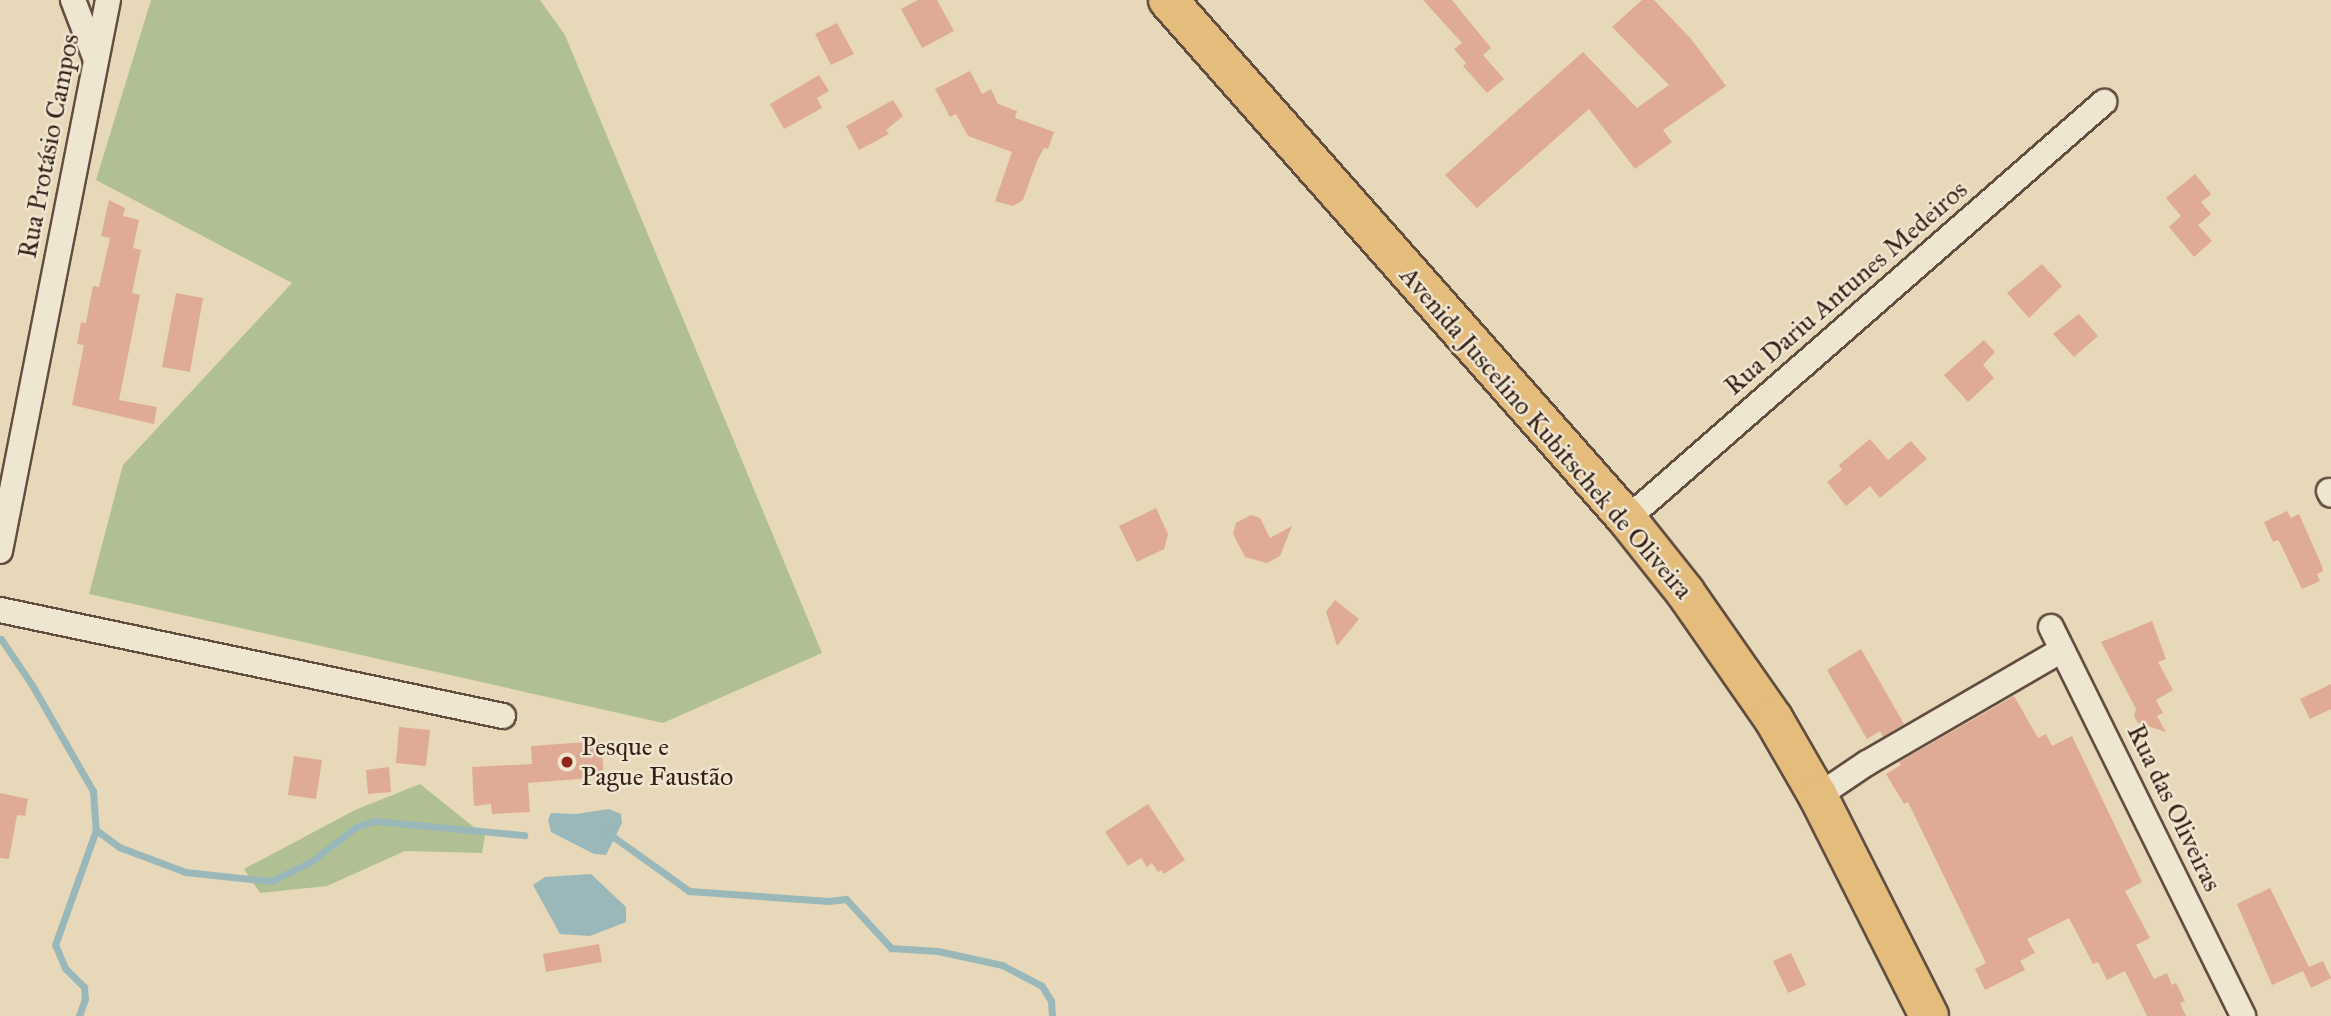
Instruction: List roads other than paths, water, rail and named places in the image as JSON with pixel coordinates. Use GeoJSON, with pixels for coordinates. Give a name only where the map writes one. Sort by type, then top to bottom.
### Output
{"type":"FeatureCollection","features":[{"type":"Feature","properties":{"kind":"main road","name":"Avenida Juscelino Kubitschek de Oliveira"},"geometry":{"type":"LineString","coordinates":[[1168,0],[1627,519],[1742,671],[1818,796],[1929,1016]]}},
{"type":"Feature","properties":{"kind":"street"},"geometry":{"type":"LineString","coordinates":[[72,0],[96,61]]}},
{"type":"Feature","properties":{"kind":"street","name":"Rua Protásio Campos"},"geometry":{"type":"LineString","coordinates":[[0,551],[108,0]]}},
{"type":"Feature","properties":{"kind":"street","name":"Rua Dariu Antunes Medeiros"},"geometry":{"type":"LineString","coordinates":[[1627,519],[2104,103]]}},
{"type":"Feature","properties":{"kind":"street"},"geometry":{"type":"LineString","coordinates":[[0,610],[503,716]]}},
{"type":"Feature","properties":{"kind":"street","name":"Rua das Oliveiras"},"geometry":{"type":"LineString","coordinates":[[2051,627],[2243,1016]]}},
{"type":"Feature","properties":{"kind":"street"},"geometry":{"type":"LineString","coordinates":[[1818,796],[1867,762],[2062,650]]}},
{"type":"Feature","properties":{"kind":"water"},"geometry":{"type":"Polygon","coordinates":[[[609,809],[621,814],[622,823],[606,855],[594,854],[551,832],[548,820],[551,813],[576,814],[609,809]]]}},
{"type":"Feature","properties":{"kind":"water"},"geometry":{"type":"Polygon","coordinates":[[[591,874],[626,907],[626,922],[590,936],[560,934],[533,885],[545,877],[591,874]]]}},
{"type":"Feature","properties":{"kind":"waterway"},"geometry":{"type":"LineString","coordinates":[[1,639],[32,685],[93,791],[96,830],[119,847],[185,872],[271,881],[312,861],[356,827],[375,821],[524,835]]}},
{"type":"Feature","properties":{"kind":"waterway"},"geometry":{"type":"LineString","coordinates":[[79,1016],[85,999],[84,987],[65,968],[55,945],[96,830]]}},
{"type":"Feature","properties":{"kind":"waterway"},"geometry":{"type":"LineString","coordinates":[[608,833],[689,891],[829,901],[846,899],[891,948],[938,951],[1002,965],[1042,986],[1051,1001],[1052,1016]]}},
{"type":"Feature","properties":{"kind":"place","name":"Pesque e Pague Faustão"},"geometry":{"type":"Point","coordinates":[567,762]}}]}
